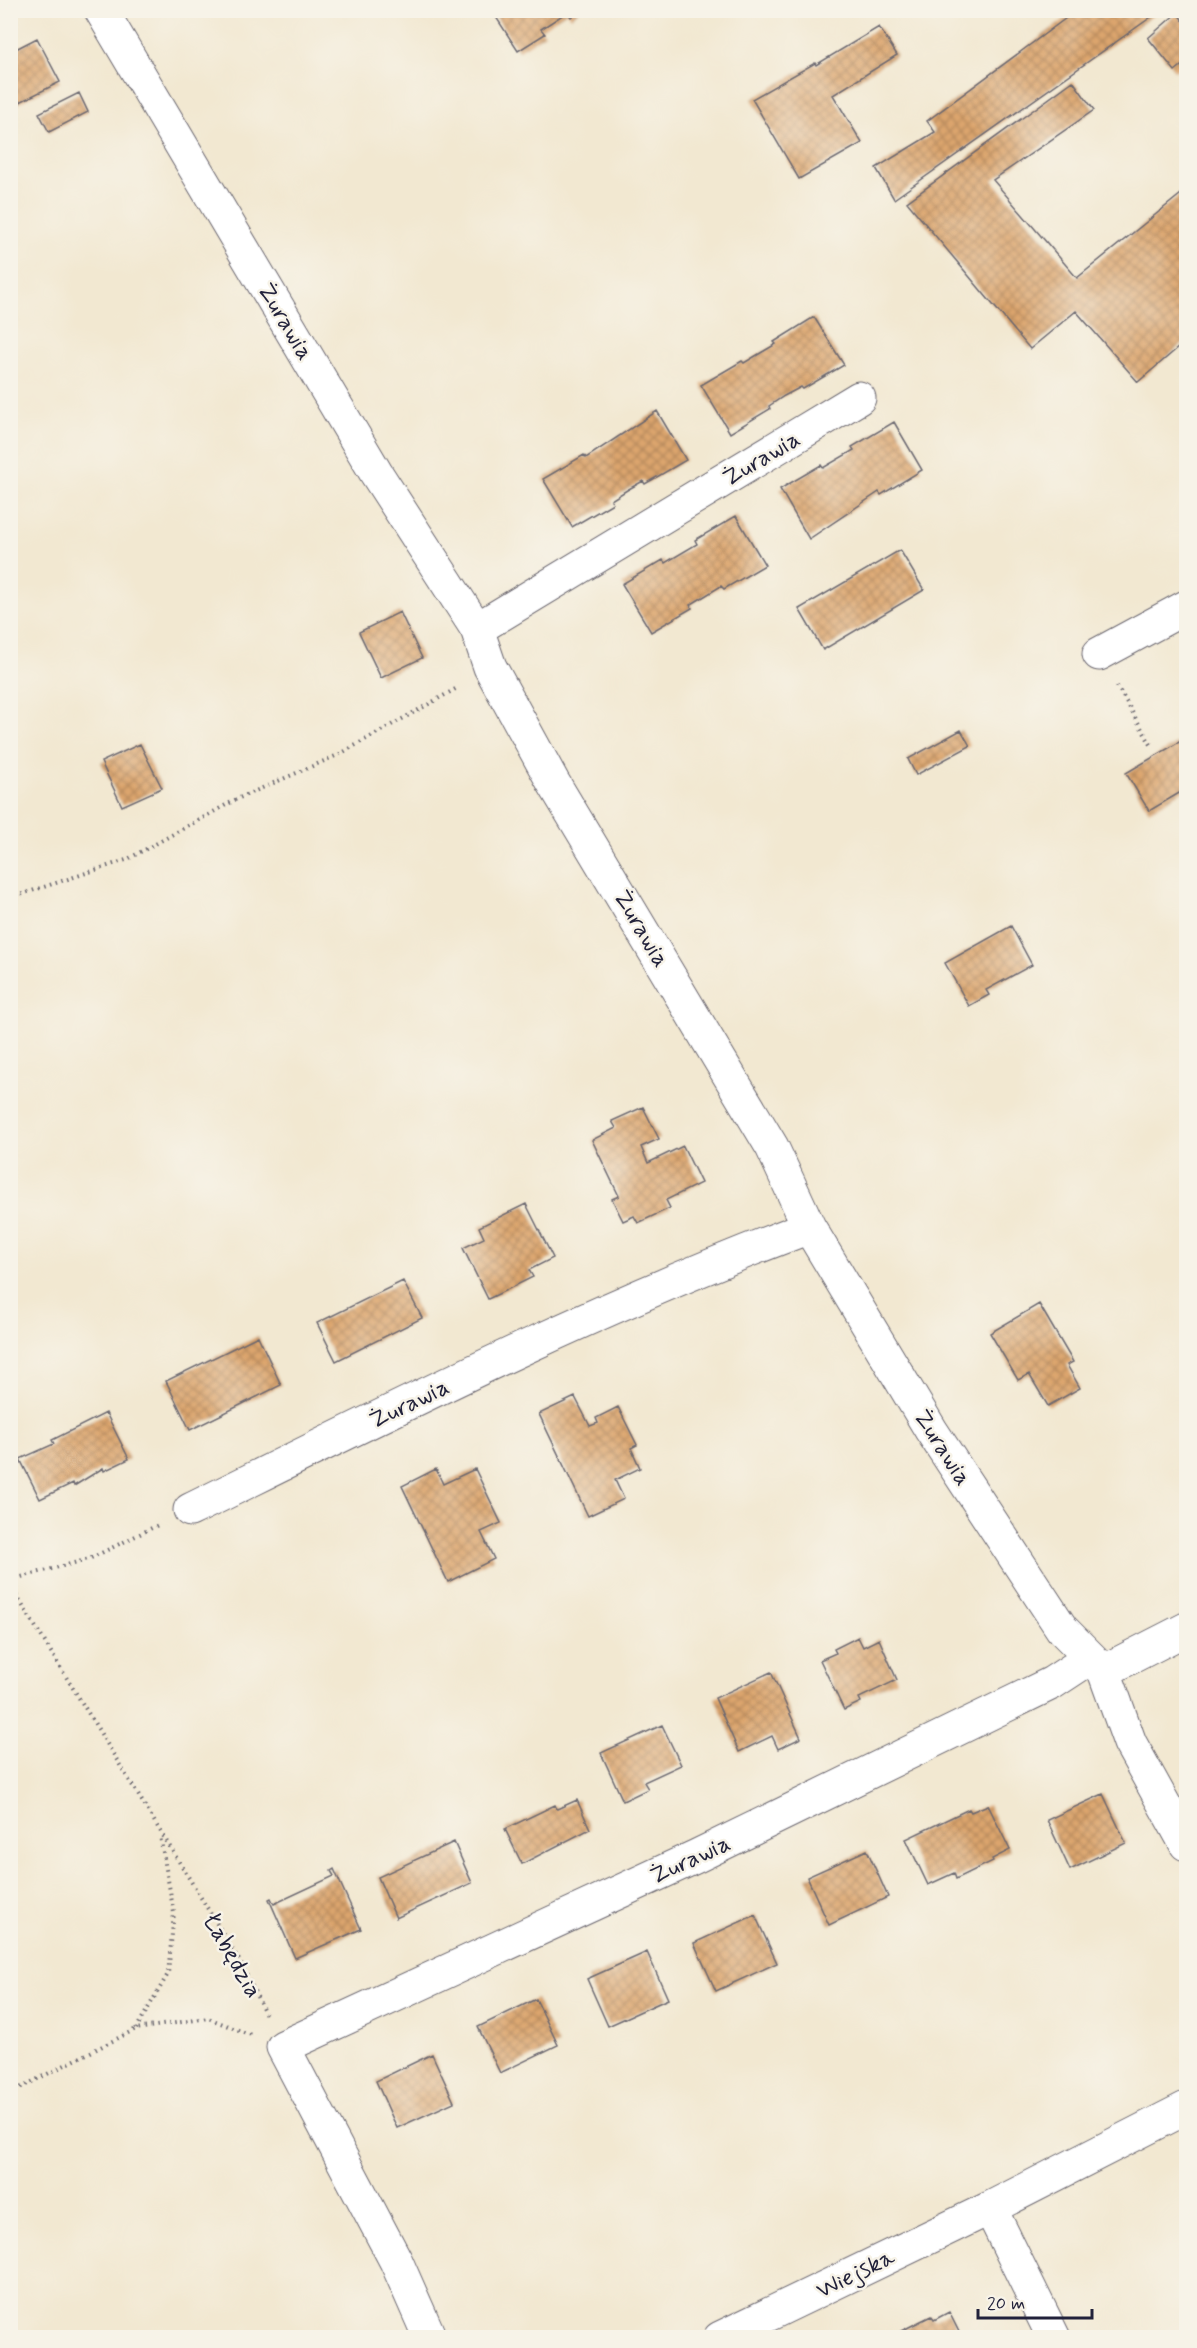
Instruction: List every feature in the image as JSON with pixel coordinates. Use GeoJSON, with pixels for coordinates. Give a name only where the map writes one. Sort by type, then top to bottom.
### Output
{"type":"FeatureCollection","features":[{"type":"Feature","properties":{"kind":"street","name":"Żurawia"},"geometry":{"type":"LineString","coordinates":[[101,10],[376,473],[477,629],[490,667],[553,782],[772,1147],[809,1227],[931,1431],[1062,1629],[1097,1664],[1130,1743],[1186,1844]]}},
{"type":"Feature","properties":{"kind":"street","name":"Żurawia"},"geometry":{"type":"LineString","coordinates":[[477,629],[860,398]]}},
{"type":"Feature","properties":{"kind":"street"},"geometry":{"type":"LineString","coordinates":[[1099,654],[1186,608]]}},
{"type":"Feature","properties":{"kind":"street","name":"Żurawia"},"geometry":{"type":"LineString","coordinates":[[190,1510],[424,1394],[700,1268],[809,1227]]}},
{"type":"Feature","properties":{"kind":"street"},"geometry":{"type":"LineString","coordinates":[[1097,1664],[1186,1629]]}},
{"type":"Feature","properties":{"kind":"street","name":"Żurawia"},"geometry":{"type":"LineString","coordinates":[[283,2047],[697,1856],[1052,1683],[1097,1664]]}},
{"type":"Feature","properties":{"kind":"street"},"geometry":{"type":"LineString","coordinates":[[283,2047],[396,2260],[430,2337]]}},
{"type":"Feature","properties":{"kind":"street","name":"Wiejska"},"geometry":{"type":"LineString","coordinates":[[720,2337],[990,2208],[1186,2108]]}},
{"type":"Feature","properties":{"kind":"street"},"geometry":{"type":"LineString","coordinates":[[990,2208],[1054,2337]]}},
{"type":"Feature","properties":{"kind":"path"},"geometry":{"type":"LineString","coordinates":[[1099,654],[1153,748]]}},
{"type":"Feature","properties":{"kind":"path"},"geometry":{"type":"LineString","coordinates":[[10,898],[126,860],[237,799],[340,754],[490,667]]}},
{"type":"Feature","properties":{"kind":"path"},"geometry":{"type":"LineString","coordinates":[[10,1580],[89,1559],[190,1510]]}},
{"type":"Feature","properties":{"kind":"path","name":"Łabędzia"},"geometry":{"type":"LineString","coordinates":[[10,1585],[159,1833],[239,1960],[283,2047]]}},
{"type":"Feature","properties":{"kind":"path"},"geometry":{"type":"LineString","coordinates":[[136,2029],[168,1974],[174,1912],[159,1833]]}},
{"type":"Feature","properties":{"kind":"path"},"geometry":{"type":"LineString","coordinates":[[10,2093],[136,2029],[208,2018],[283,2047]]}},
{"type":"Feature","properties":{"kind":"building"},"geometry":{"type":"Polygon","coordinates":[[[499,10],[580,10],[571,17],[567,12],[541,29],[545,34],[518,51],[494,14],[499,10]]]}},
{"type":"Feature","properties":{"kind":"building"},"geometry":{"type":"Polygon","coordinates":[[[1077,10],[1161,10],[894,199],[876,168],[935,132],[927,121],[1077,10]]]}},
{"type":"Feature","properties":{"kind":"building"},"geometry":{"type":"Polygon","coordinates":[[[1177,13],[1186,24],[1186,62],[1175,71],[1148,38],[1177,13]]]}},
{"type":"Feature","properties":{"kind":"building"},"geometry":{"type":"Polygon","coordinates":[[[879,27],[897,55],[833,95],[862,143],[799,179],[752,99],[815,63],[816,65],[879,27]]]}},
{"type":"Feature","properties":{"kind":"building"},"geometry":{"type":"Polygon","coordinates":[[[37,38],[60,82],[10,107],[10,52],[37,38]]]}},
{"type":"Feature","properties":{"kind":"building"},"geometry":{"type":"Polygon","coordinates":[[[1073,81],[1094,110],[993,180],[1077,278],[1186,190],[1186,341],[1138,382],[1076,311],[1030,349],[907,202],[1073,81]]]}},
{"type":"Feature","properties":{"kind":"building"},"geometry":{"type":"Polygon","coordinates":[[[79,93],[88,112],[49,132],[39,113],[79,93]]]}},
{"type":"Feature","properties":{"kind":"building"},"geometry":{"type":"Polygon","coordinates":[[[814,317],[844,365],[803,389],[801,387],[784,396],[769,406],[770,409],[730,433],[701,385],[776,344],[774,342],[814,317]]]}},
{"type":"Feature","properties":{"kind":"building"},"geometry":{"type":"Polygon","coordinates":[[[657,411],[686,460],[645,484],[643,481],[627,490],[611,500],[613,503],[572,527],[543,479],[584,455],[586,458],[657,411]]]}},
{"type":"Feature","properties":{"kind":"building"},"geometry":{"type":"Polygon","coordinates":[[[894,422],[922,470],[881,495],[879,492],[809,539],[780,489],[821,465],[823,468],[854,450],[852,447],[894,422]]]}},
{"type":"Feature","properties":{"kind":"building"},"geometry":{"type":"Polygon","coordinates":[[[736,516],[765,565],[724,589],[721,586],[690,605],[692,608],[651,632],[622,584],[663,560],[665,563],[697,544],[695,540],[736,516]]]}},
{"type":"Feature","properties":{"kind":"building"},"geometry":{"type":"Polygon","coordinates":[[[900,550],[924,590],[823,650],[799,609],[900,550]]]}},
{"type":"Feature","properties":{"kind":"building"},"geometry":{"type":"Polygon","coordinates":[[[400,612],[422,658],[381,678],[359,632],[400,612]]]}},
{"type":"Feature","properties":{"kind":"building"},"geometry":{"type":"Polygon","coordinates":[[[961,730],[970,746],[916,775],[908,759],[961,730]]]}},
{"type":"Feature","properties":{"kind":"building"},"geometry":{"type":"Polygon","coordinates":[[[1186,738],[1186,789],[1149,811],[1126,773],[1186,738]]]}},
{"type":"Feature","properties":{"kind":"building"},"geometry":{"type":"Polygon","coordinates":[[[140,744],[162,788],[122,806],[101,762],[140,744]]]}},
{"type":"Feature","properties":{"kind":"building"},"geometry":{"type":"Polygon","coordinates":[[[1011,926],[1032,965],[986,990],[989,995],[969,1006],[945,963],[1011,926]]]}},
{"type":"Feature","properties":{"kind":"building"},"geometry":{"type":"Polygon","coordinates":[[[643,1107],[659,1139],[641,1147],[648,1163],[683,1146],[701,1183],[666,1200],[670,1208],[638,1223],[634,1216],[623,1221],[612,1199],[619,1196],[592,1140],[616,1128],[612,1121],[643,1107]]]}},
{"type":"Feature","properties":{"kind":"building"},"geometry":{"type":"Polygon","coordinates":[[[526,1204],[553,1258],[529,1270],[533,1277],[488,1299],[463,1248],[484,1238],[479,1227],[526,1204]]]}},
{"type":"Feature","properties":{"kind":"building"},"geometry":{"type":"Polygon","coordinates":[[[403,1281],[422,1318],[336,1361],[317,1323],[403,1281]]]}},
{"type":"Feature","properties":{"kind":"building"},"geometry":{"type":"Polygon","coordinates":[[[1039,1304],[1073,1362],[1067,1365],[1080,1388],[1048,1406],[1029,1374],[1018,1380],[990,1333],[1039,1304]]]}},
{"type":"Feature","properties":{"kind":"building"},"geometry":{"type":"Polygon","coordinates":[[[258,1336],[281,1385],[190,1430],[166,1381],[258,1336]]]}},
{"type":"Feature","properties":{"kind":"building"},"geometry":{"type":"Polygon","coordinates":[[[575,1397],[590,1426],[598,1423],[596,1418],[618,1407],[637,1445],[631,1448],[640,1468],[615,1480],[624,1499],[588,1516],[539,1414],[575,1397]]]}},
{"type":"Feature","properties":{"kind":"building"},"geometry":{"type":"Polygon","coordinates":[[[106,1413],[129,1459],[104,1471],[103,1468],[74,1486],[73,1483],[40,1499],[20,1459],[54,1444],[52,1440],[106,1413]]]}},
{"type":"Feature","properties":{"kind":"building"},"geometry":{"type":"Polygon","coordinates":[[[436,1469],[443,1484],[475,1469],[501,1523],[481,1532],[494,1559],[448,1582],[402,1486],[436,1469]]]}},
{"type":"Feature","properties":{"kind":"building"},"geometry":{"type":"Polygon","coordinates":[[[858,1637],[863,1647],[879,1639],[897,1680],[859,1698],[861,1702],[844,1710],[820,1660],[836,1653],[834,1649],[858,1637]]]}},
{"type":"Feature","properties":{"kind":"building"},"geometry":{"type":"Polygon","coordinates":[[[771,1672],[801,1738],[778,1749],[772,1736],[739,1752],[715,1698],[771,1672]]]}},
{"type":"Feature","properties":{"kind":"building"},"geometry":{"type":"Polygon","coordinates":[[[662,1725],[681,1765],[644,1782],[648,1789],[623,1801],[601,1753],[662,1725]]]}},
{"type":"Feature","properties":{"kind":"building"},"geometry":{"type":"Polygon","coordinates":[[[1103,1794],[1126,1843],[1070,1870],[1047,1820],[1103,1794]]]}},
{"type":"Feature","properties":{"kind":"building"},"geometry":{"type":"Polygon","coordinates":[[[577,1800],[590,1829],[522,1864],[505,1829],[555,1805],[557,1809],[577,1800]]]}},
{"type":"Feature","properties":{"kind":"building"},"geometry":{"type":"Polygon","coordinates":[[[988,1805],[1010,1850],[956,1879],[954,1873],[928,1885],[906,1839],[969,1809],[971,1812],[988,1805]]]}},
{"type":"Feature","properties":{"kind":"building"},"geometry":{"type":"Polygon","coordinates":[[[454,1842],[472,1883],[396,1918],[378,1877],[454,1842]]]}},
{"type":"Feature","properties":{"kind":"building"},"geometry":{"type":"Polygon","coordinates":[[[867,1850],[888,1897],[829,1925],[807,1877],[867,1850]]]}},
{"type":"Feature","properties":{"kind":"building"},"geometry":{"type":"Polygon","coordinates":[[[334,1869],[361,1929],[295,1958],[269,1899],[271,1898],[274,1904],[334,1876],[331,1871],[334,1869]]]}},
{"type":"Feature","properties":{"kind":"building"},"geometry":{"type":"Polygon","coordinates":[[[755,1915],[777,1963],[716,1991],[694,1943],[755,1915]]]}},
{"type":"Feature","properties":{"kind":"building"},"geometry":{"type":"Polygon","coordinates":[[[647,1952],[668,1999],[608,2026],[587,1979],[647,1952]]]}},
{"type":"Feature","properties":{"kind":"building"},"geometry":{"type":"Polygon","coordinates":[[[536,1999],[558,2045],[500,2073],[478,2027],[536,1999]]]}},
{"type":"Feature","properties":{"kind":"building"},"geometry":{"type":"Polygon","coordinates":[[[432,2054],[454,2102],[397,2128],[376,2081],[432,2054]]]}},
{"type":"Feature","properties":{"kind":"building"},"geometry":{"type":"Polygon","coordinates":[[[949,2312],[962,2338],[894,2338],[893,2335],[931,2316],[934,2320],[949,2312]]]}}]}
